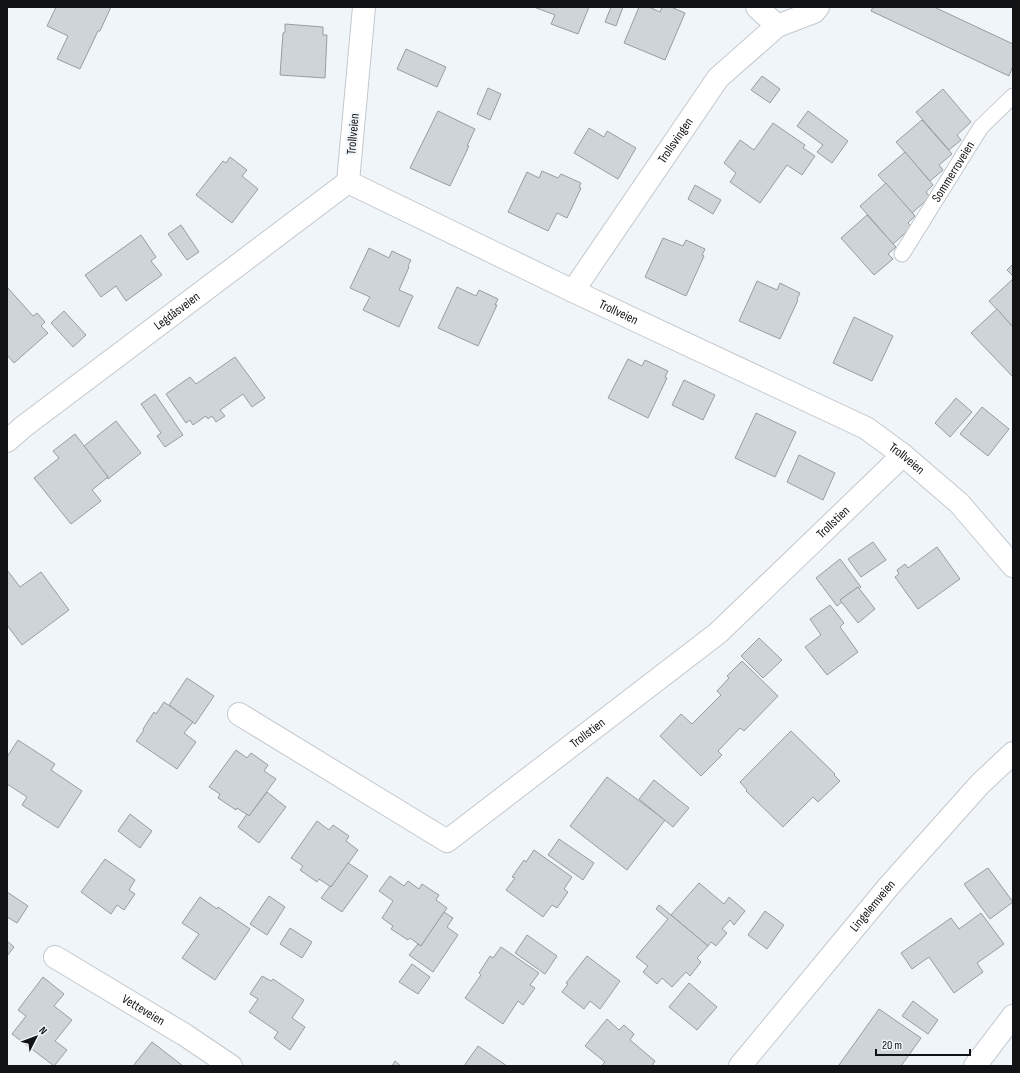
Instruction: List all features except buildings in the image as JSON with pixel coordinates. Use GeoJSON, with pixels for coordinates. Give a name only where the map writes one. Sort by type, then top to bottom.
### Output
{"type":"FeatureCollection","features":[{"type":"Feature","properties":{"kind":"street","name":"Trollveien"},"geometry":{"type":"LineString","coordinates":[[364,7],[348,182],[573,291],[866,428],[903,455],[959,503],[1013,566]]}},
{"type":"Feature","properties":{"kind":"street"},"geometry":{"type":"LineString","coordinates":[[757,7],[777,26],[814,12],[818,7]]}},
{"type":"Feature","properties":{"kind":"street","name":"Trollsvingen"},"geometry":{"type":"LineString","coordinates":[[573,291],[718,78],[777,26]]}},
{"type":"Feature","properties":{"kind":"street","name":"Legdåsveien"},"geometry":{"type":"LineString","coordinates":[[7,441],[23,427],[348,182]]}},
{"type":"Feature","properties":{"kind":"street","name":"Trollstien"},"geometry":{"type":"LineString","coordinates":[[239,714],[447,841],[718,633],[903,455]]}},
{"type":"Feature","properties":{"kind":"street","name":"Lingelemveien"},"geometry":{"type":"LineString","coordinates":[[740,1066],[889,886],[980,784],[1013,753]]}},
{"type":"Feature","properties":{"kind":"street","name":"Vetteveien"},"geometry":{"type":"LineString","coordinates":[[55,957],[185,1035],[231,1066]]}},
{"type":"Feature","properties":{"kind":"street"},"geometry":{"type":"LineString","coordinates":[[975,1066],[1013,1016]]}},
{"type":"Feature","properties":{"kind":"lane","name":"Sommerroveien"},"geometry":{"type":"LineString","coordinates":[[902,254],[981,127],[1013,96]]}}]}
